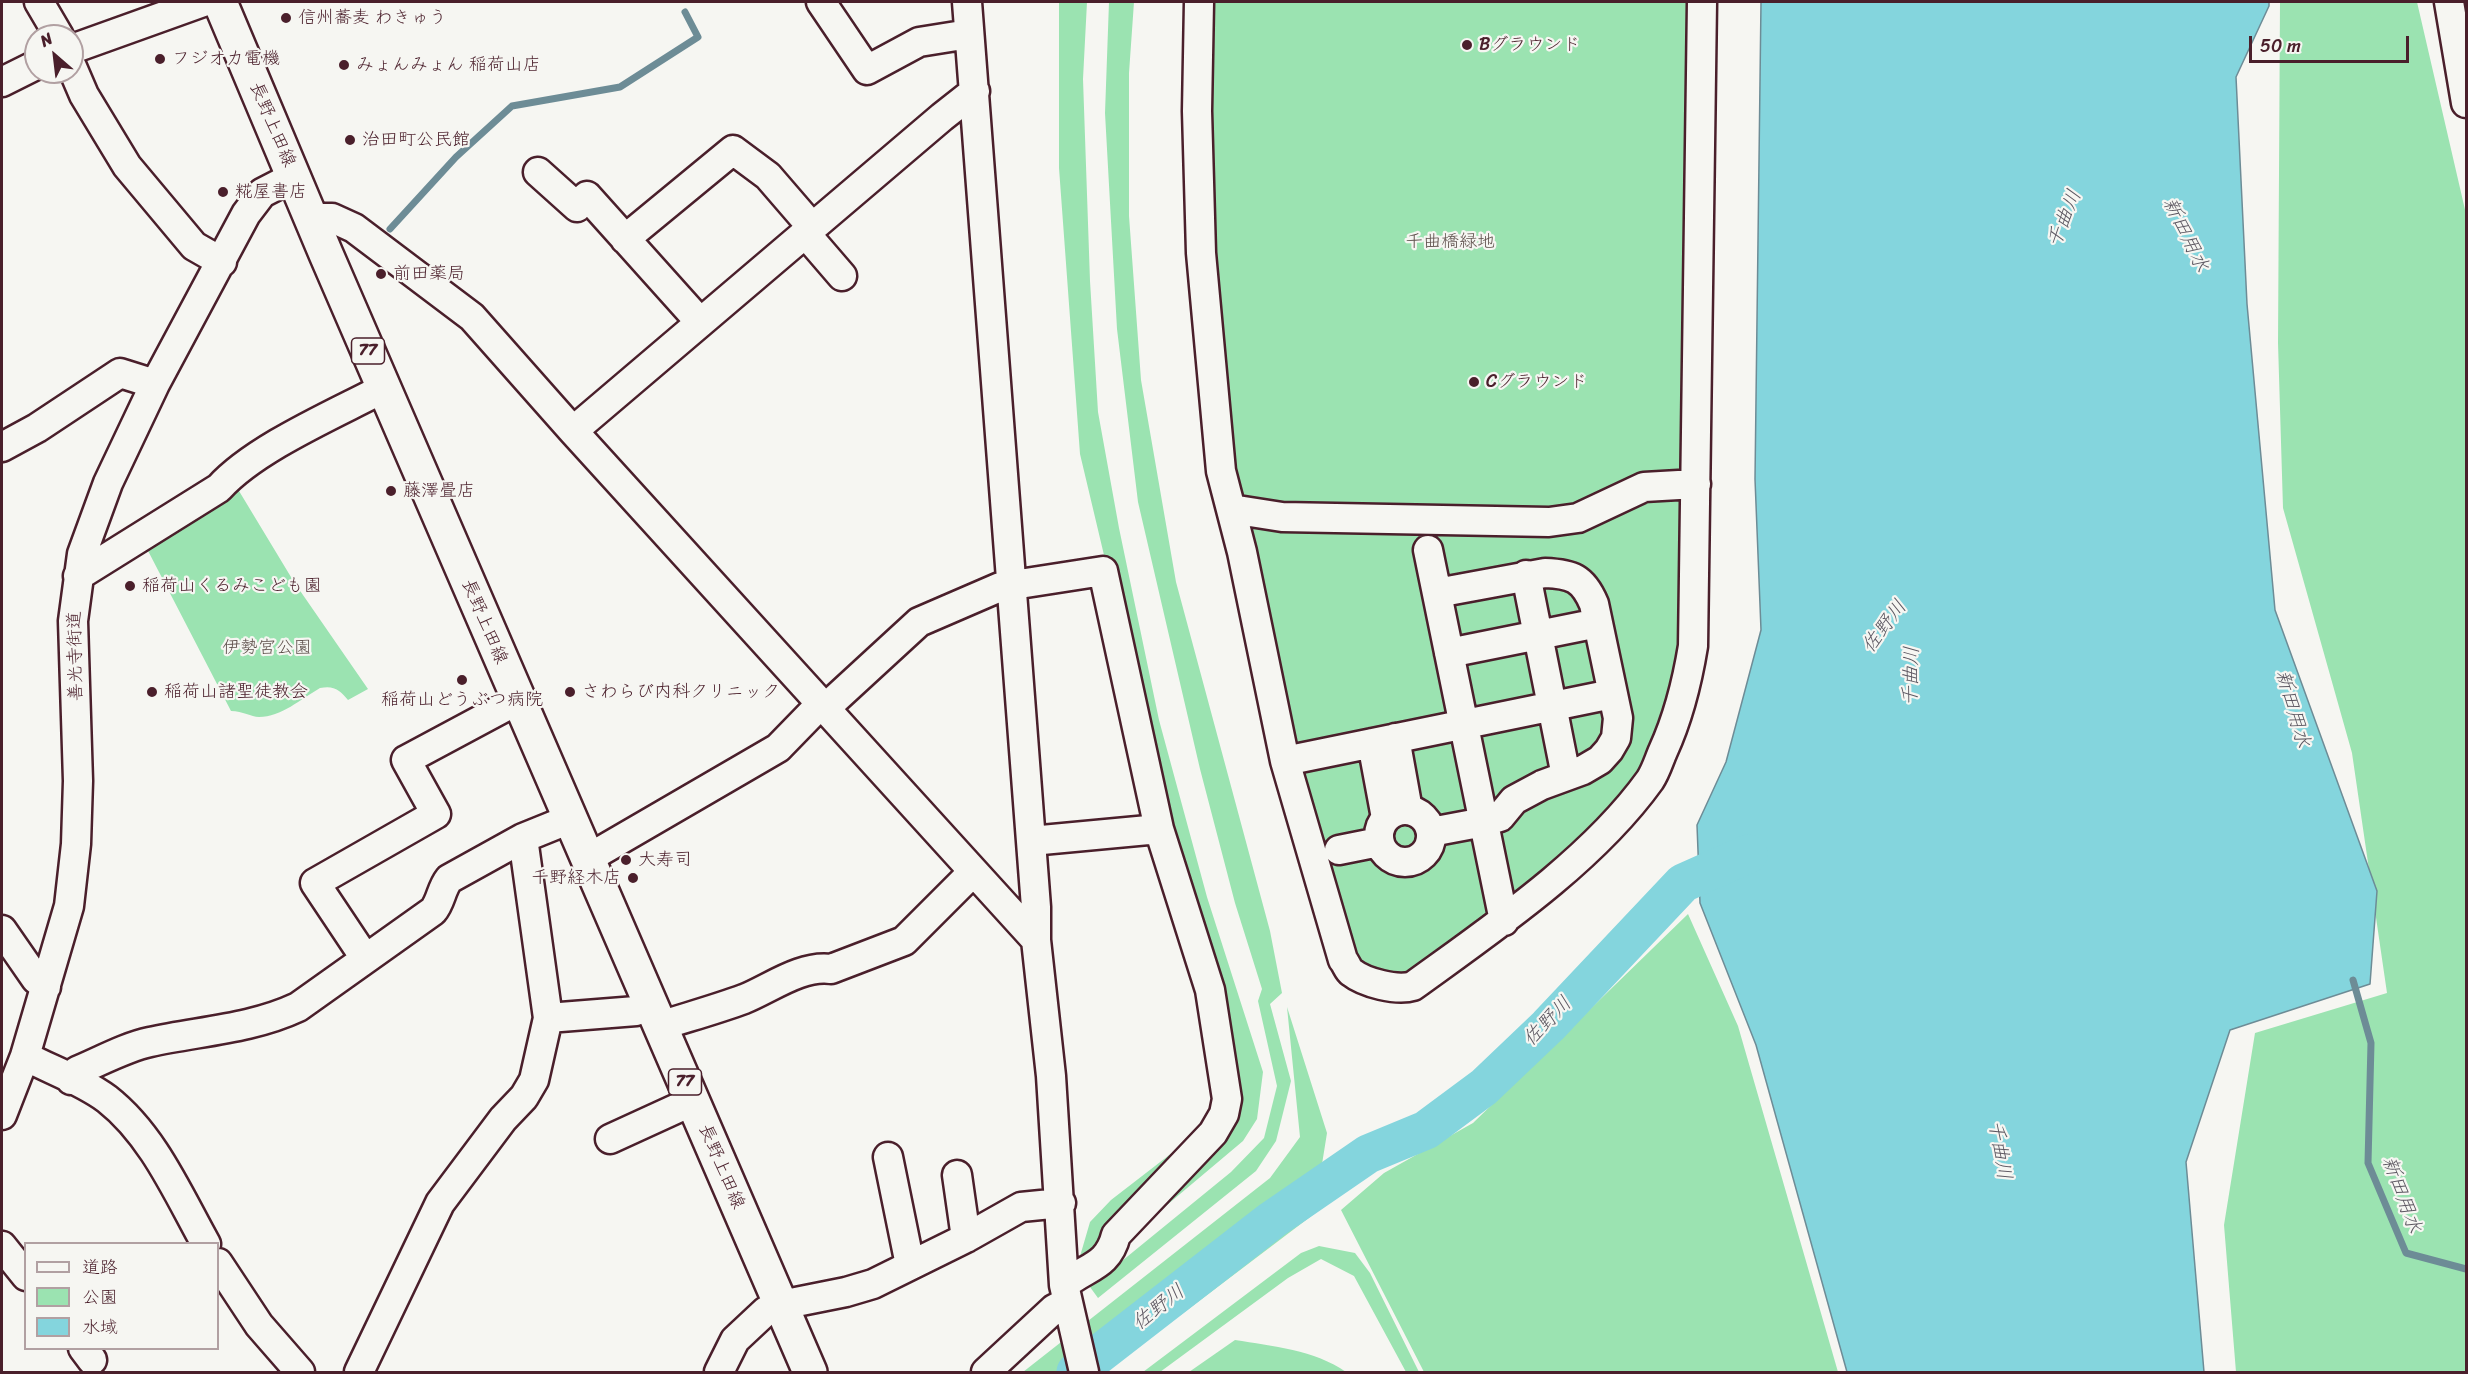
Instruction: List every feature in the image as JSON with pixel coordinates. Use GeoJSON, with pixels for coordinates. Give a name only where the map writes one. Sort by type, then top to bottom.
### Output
{"type":"FeatureCollection","features":[{"type":"Feature","properties":{"kind":"main road","name":"長野上田線"},"geometry":{"type":"LineString","coordinates":[[220,2],[310,218],[810,1372]]}},
{"type":"Feature","properties":{"kind":"street"},"geometry":{"type":"LineString","coordinates":[[39,2],[52,24]]}},
{"type":"Feature","properties":{"kind":"street"},"geometry":{"type":"LineString","coordinates":[[84,45],[203,2]]}},
{"type":"Feature","properties":{"kind":"street"},"geometry":{"type":"LineString","coordinates":[[821,2],[867,70],[919,42],[969,34]]}},
{"type":"Feature","properties":{"kind":"street"},"geometry":{"type":"LineString","coordinates":[[967,2],[1036,907],[1036,940],[1051,1076],[1066,1298],[1084,1372]]}},
{"type":"Feature","properties":{"kind":"street"},"geometry":{"type":"LineString","coordinates":[[1198,2],[1197,111],[1202,253],[1221,471],[1242,552],[1285,761],[1343,960],[1351,972],[1385,986],[1402,990],[1413,986],[1504,921],[1610,826],[1651,778],[1678,720],[1686,691],[1693,646],[1702,2]]}},
{"type":"Feature","properties":{"kind":"street"},"geometry":{"type":"LineString","coordinates":[[2449,2],[2466,103]]}},
{"type":"Feature","properties":{"kind":"street"},"geometry":{"type":"LineString","coordinates":[[2,82],[24,71]]}},
{"type":"Feature","properties":{"kind":"street"},"geometry":{"type":"LineString","coordinates":[[80,84],[89,104],[127,166],[194,246],[222,262]]}},
{"type":"Feature","properties":{"kind":"street"},"geometry":{"type":"LineString","coordinates":[[573,431],[975,91]]}},
{"type":"Feature","properties":{"kind":"street"},"geometry":{"type":"LineString","coordinates":[[625,239],[733,150],[768,176],[842,276]]}},
{"type":"Feature","properties":{"kind":"street"},"geometry":{"type":"LineString","coordinates":[[538,172],[577,207],[587,196],[700,322]]}},
{"type":"Feature","properties":{"kind":"street","name":"善光寺街道"},"geometry":{"type":"LineString","coordinates":[[2,1115],[25,1056],[69,906],[76,844],[77,713],[73,621],[81,554],[108,483],[155,384],[246,214],[256,199],[271,187],[293,177]]}},
{"type":"Feature","properties":{"kind":"street"},"geometry":{"type":"LineString","coordinates":[[310,218],[332,218],[354,228],[472,317],[1036,940]]}},
{"type":"Feature","properties":{"kind":"street"},"geometry":{"type":"LineString","coordinates":[[2,447],[37,428],[120,373],[155,384]]}},
{"type":"Feature","properties":{"kind":"street"},"geometry":{"type":"LineString","coordinates":[[78,576],[219,488],[230,476],[276,445],[384,388]]}},
{"type":"Feature","properties":{"kind":"street"},"geometry":{"type":"LineString","coordinates":[[1231,509],[1282,517],[1549,522],[1578,518],[1644,487],[1696,484]]}},
{"type":"Feature","properties":{"kind":"street"},"geometry":{"type":"LineString","coordinates":[[1428,550],[1504,921]]}},
{"type":"Feature","properties":{"kind":"street"},"geometry":{"type":"LineString","coordinates":[[587,859],[778,748],[813,712],[832,702],[919,622],[1000,586],[1103,571],[1159,829],[1210,990],[1227,1099],[1224,1114],[1213,1133],[1116,1235],[1112,1250],[1066,1298],[986,1372]]}},
{"type":"Feature","properties":{"kind":"street"},"geometry":{"type":"LineString","coordinates":[[1431,832],[1500,817],[1514,800],[1583,770],[1600,760],[1609,750],[1618,727],[1594,604],[1587,589],[1577,579],[1562,574],[1526,576],[1437,593]]}},
{"type":"Feature","properties":{"kind":"street"},"geometry":{"type":"LineString","coordinates":[[1526,576],[1566,776]]}},
{"type":"Feature","properties":{"kind":"street"},"geometry":{"type":"LineString","coordinates":[[1449,653],[1598,623]]}},
{"type":"Feature","properties":{"kind":"street"},"geometry":{"type":"LineString","coordinates":[[1285,761],[1612,693]]}},
{"type":"Feature","properties":{"kind":"street"},"geometry":{"type":"LineString","coordinates":[[365,958],[315,884],[436,813],[406,760],[518,700]]}},
{"type":"Feature","properties":{"kind":"street"},"geometry":{"type":"LineString","coordinates":[[1339,850],[1391,823],[1422,817],[1431,832],[1427,850],[1422,856],[1406,863],[1390,858],[1384,853],[1391,823],[1384,741]]}},
{"type":"Feature","properties":{"kind":"street"},"geometry":{"type":"LineString","coordinates":[[71,1080],[77,1071],[147,1042],[203,1034],[276,1017],[298,1007],[432,911],[438,905],[443,886],[449,879],[523,838],[570,819]]}},
{"type":"Feature","properties":{"kind":"street"},"geometry":{"type":"LineString","coordinates":[[1031,841],[1159,829]]}},
{"type":"Feature","properties":{"kind":"street"},"geometry":{"type":"LineString","coordinates":[[359,1372],[440,1203],[534,1080],[548,1018],[523,838]]}},
{"type":"Feature","properties":{"kind":"street"},"geometry":{"type":"LineString","coordinates":[[548,1018],[636,1011],[656,1016],[746,998],[776,983],[820,968],[831,969],[904,941],[973,872]]}},
{"type":"Feature","properties":{"kind":"street"},"geometry":{"type":"LineString","coordinates":[[6,949],[46,987]]}},
{"type":"Feature","properties":{"kind":"street"},"geometry":{"type":"LineString","coordinates":[[25,1056],[106,1099],[138,1129],[205,1242]]}},
{"type":"Feature","properties":{"kind":"street"},"geometry":{"type":"LineString","coordinates":[[610,1139],[693,1101]]}},
{"type":"Feature","properties":{"kind":"street"},"geometry":{"type":"LineString","coordinates":[[888,1157],[910,1265]]}},
{"type":"Feature","properties":{"kind":"street"},"geometry":{"type":"LineString","coordinates":[[957,1175],[966,1238]]}},
{"type":"Feature","properties":{"kind":"street"},"geometry":{"type":"LineString","coordinates":[[719,1372],[735,1340],[766,1311],[781,1305],[873,1284],[966,1238],[1021,1207],[1061,1203]]}},
{"type":"Feature","properties":{"kind":"street"},"geometry":{"type":"LineString","coordinates":[[2,1246],[24,1274]]}},
{"type":"Feature","properties":{"kind":"street"},"geometry":{"type":"LineString","coordinates":[[219,1264],[259,1324],[300,1372]]}},
{"type":"Feature","properties":{"kind":"green space"},"geometry":{"type":"Polygon","coordinates":[[[1059,2],[1087,2],[1083,79],[1090,281],[1098,412],[1119,528],[1159,720],[1207,897],[1263,1072],[1257,1119],[1243,1141],[1123,1242],[1235,1107],[1080,454],[1059,168],[1059,2]]]}},
{"type":"Feature","properties":{"kind":"green space"},"geometry":{"type":"Polygon","coordinates":[[[1109,2],[1134,2],[1129,73],[1129,216],[1141,380],[1176,582],[1270,931],[1282,993],[1270,1004],[1291,1081],[1276,1141],[1256,1171],[1098,1298],[1090,1287],[1231,1172],[1264,1138],[1277,1086],[1258,1001],[1262,989],[1235,903],[1200,769],[1138,502],[1117,329],[1105,113],[1109,2]]]}},
{"type":"Feature","properties":{"kind":"green space","name":"千曲橋緑地"},"geometry":{"type":"Polygon","coordinates":[[[1207,2],[1693,2],[1684,638],[1678,686],[1645,771],[1600,825],[1411,977],[1358,966],[1316,844],[1229,461],[1213,315],[1207,2]]]}},
{"type":"Feature","properties":{"kind":"green space"},"geometry":{"type":"Polygon","coordinates":[[[2280,2],[2417,2],[2466,214],[2466,1372],[2236,1372],[2224,1225],[2255,1033],[2387,993],[2352,753],[2283,508],[2278,343],[2280,2]]]}},
{"type":"Feature","properties":{"kind":"green space","name":"伊勢宮公園"},"geometry":{"type":"Polygon","coordinates":[[[236,486],[294,582],[368,689],[348,700],[336,689],[320,688],[283,711],[267,716],[256,717],[231,711],[145,545],[236,486]]]}},
{"type":"Feature","properties":{"kind":"green space"},"geometry":{"type":"Polygon","coordinates":[[[1688,914],[1738,1026],[1838,1372],[1424,1372],[1341,1210],[1384,1173],[1473,1123],[1688,914]]]}},
{"type":"Feature","properties":{"kind":"green space"},"geometry":{"type":"Polygon","coordinates":[[[1287,1007],[1327,1133],[1314,1214],[1182,1314],[1090,1372],[1023,1372],[1270,1178],[1300,1137],[1287,1007]]]}},
{"type":"Feature","properties":{"kind":"green space"},"geometry":{"type":"Polygon","coordinates":[[[1212,1122],[1076,1270],[1090,1222],[1111,1200],[1212,1122]]]}},
{"type":"Feature","properties":{"kind":"green space"},"geometry":{"type":"Polygon","coordinates":[[[1319,1246],[1355,1253],[1370,1273],[1419,1372],[1406,1372],[1354,1276],[1321,1259],[1288,1278],[1160,1372],[1143,1372],[1301,1253],[1319,1246]]]}},
{"type":"Feature","properties":{"kind":"green space"},"geometry":{"type":"Polygon","coordinates":[[[1235,1340],[1307,1354],[1346,1372],[1189,1372],[1235,1340]]]}},
{"type":"Feature","properties":{"kind":"water","name":"千曲川"},"geometry":{"type":"Polygon","coordinates":[[[1761,2],[2269,2],[2236,77],[2247,304],[2275,610],[2377,891],[2370,984],[2230,1030],[2186,1162],[2204,1372],[1847,1372],[1756,1045],[1700,903],[1697,825],[1726,762],[1761,630],[1755,479],[1761,2]]]}},
{"type":"Feature","properties":{"kind":"waterway"},"geometry":{"type":"LineString","coordinates":[[390,229],[456,157],[512,106],[620,87],[698,37],[685,12]]}},
{"type":"Feature","properties":{"kind":"waterway","name":"佐野川"},"geometry":{"type":"LineString","coordinates":[[1076,1372],[1272,1220],[1368,1154],[1426,1130],[1484,1087],[1548,1026],[1683,883],[1748,854]]}},
{"type":"Feature","properties":{"kind":"waterway","name":"新田用水"},"geometry":{"type":"LineString","coordinates":[[2353,980],[2371,1043],[2368,1163],[2406,1253],[2466,1269]]}},
{"type":"Feature","properties":{"kind":"place","name":"信州蕎麦 わきゅう"},"geometry":{"type":"Point","coordinates":[286,18]}},
{"type":"Feature","properties":{"kind":"place","name":"Bグラウンド"},"geometry":{"type":"Point","coordinates":[1467,45]}},
{"type":"Feature","properties":{"kind":"place","name":"フジオカ電機"},"geometry":{"type":"Point","coordinates":[160,59]}},
{"type":"Feature","properties":{"kind":"place","name":"みょんみょん 稲荷山店"},"geometry":{"type":"Point","coordinates":[344,65]}},
{"type":"Feature","properties":{"kind":"place","name":"治田町公民館"},"geometry":{"type":"Point","coordinates":[350,140]}},
{"type":"Feature","properties":{"kind":"place","name":"糀屋書店"},"geometry":{"type":"Point","coordinates":[223,192]}},
{"type":"Feature","properties":{"kind":"place","name":"前田薬局"},"geometry":{"type":"Point","coordinates":[381,274]}},
{"type":"Feature","properties":{"kind":"place","name":"Cグラウンド"},"geometry":{"type":"Point","coordinates":[1474,382]}},
{"type":"Feature","properties":{"kind":"place","name":"藤澤畳店"},"geometry":{"type":"Point","coordinates":[391,491]}},
{"type":"Feature","properties":{"kind":"place","name":"稲荷山くるみこども園"},"geometry":{"type":"Point","coordinates":[130,586]}},
{"type":"Feature","properties":{"kind":"place","name":"稲荷山どうぶつ病院"},"geometry":{"type":"Point","coordinates":[462,680]}},
{"type":"Feature","properties":{"kind":"place","name":"稲荷山諸聖徒教会"},"geometry":{"type":"Point","coordinates":[152,692]}},
{"type":"Feature","properties":{"kind":"place","name":"さわらび内科クリニック"},"geometry":{"type":"Point","coordinates":[570,692]}},
{"type":"Feature","properties":{"kind":"place","name":"大寿司"},"geometry":{"type":"Point","coordinates":[626,860]}},
{"type":"Feature","properties":{"kind":"place","name":"千野経木店"},"geometry":{"type":"Point","coordinates":[633,878]}}]}
